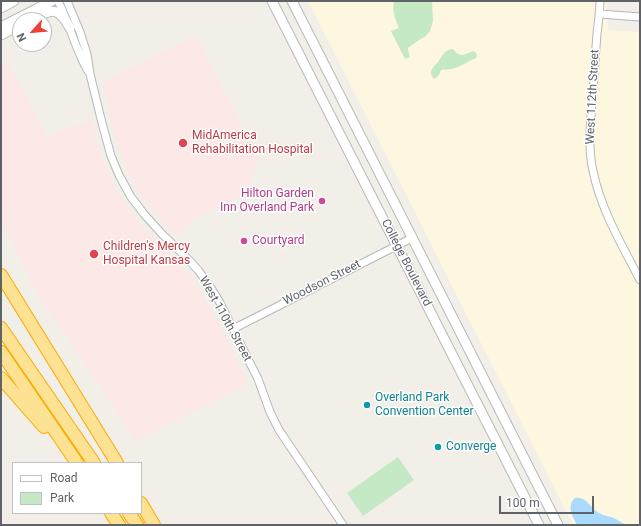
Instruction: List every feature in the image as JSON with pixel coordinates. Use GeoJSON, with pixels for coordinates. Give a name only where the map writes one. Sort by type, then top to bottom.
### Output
{"type":"FeatureCollection","features":[{"type":"Feature","properties":{"kind":"highway"},"geometry":{"type":"LineString","coordinates":[[1,275],[115,462]]}},
{"type":"Feature","properties":{"kind":"highway"},"geometry":{"type":"LineString","coordinates":[[1,283],[26,316]]}},
{"type":"Feature","properties":{"kind":"highway"},"geometry":{"type":"LineString","coordinates":[[1,328],[93,462]]}},
{"type":"Feature","properties":{"kind":"highway"},"geometry":{"type":"LineString","coordinates":[[1,352],[76,462]]}},
{"type":"Feature","properties":{"kind":"highway"},"geometry":{"type":"LineString","coordinates":[[1,378],[76,462]]}},
{"type":"Feature","properties":{"kind":"highway"},"geometry":{"type":"LineString","coordinates":[[142,505],[154,525]]}},
{"type":"Feature","properties":{"kind":"highway"},"geometry":{"type":"LineString","coordinates":[[112,514],[119,525]]}},
{"type":"Feature","properties":{"kind":"highway"},"geometry":{"type":"LineString","coordinates":[[130,514],[137,525]]}},
{"type":"Feature","properties":{"kind":"main road"},"geometry":{"type":"LineString","coordinates":[[1,8],[14,1]]}},
{"type":"Feature","properties":{"kind":"main road"},"geometry":{"type":"LineString","coordinates":[[1,28],[52,1]]}},
{"type":"Feature","properties":{"kind":"main road","name":"College Boulevard"},"geometry":{"type":"LineString","coordinates":[[272,1],[539,525]]}},
{"type":"Feature","properties":{"kind":"main road","name":"College Boulevard"},"geometry":{"type":"LineString","coordinates":[[292,1],[558,525]]}},
{"type":"Feature","properties":{"kind":"main road"},"geometry":{"type":"LineString","coordinates":[[47,12],[56,12],[64,18],[70,28]]}},
{"type":"Feature","properties":{"kind":"main road"},"geometry":{"type":"LineString","coordinates":[[1,35],[12,29]]}},
{"type":"Feature","properties":{"kind":"street","name":"West 110th Street"},"geometry":{"type":"LineString","coordinates":[[58,1],[66,16],[81,59],[90,74]]}},
{"type":"Feature","properties":{"kind":"street","name":"West 110th Street"},"geometry":{"type":"LineString","coordinates":[[67,1],[80,32],[87,54],[90,74],[107,144],[119,175],[137,206],[149,221],[185,256],[203,277],[219,301],[258,379],[270,412],[279,430],[343,525]]}},
{"type":"Feature","properties":{"kind":"street","name":"West 112th Street"},"geometry":{"type":"LineString","coordinates":[[600,1],[590,132],[590,152],[597,187],[609,218],[640,280]]}},
{"type":"Feature","properties":{"kind":"street"},"geometry":{"type":"LineString","coordinates":[[600,14],[640,17]]}},
{"type":"Feature","properties":{"kind":"street","name":"Woodson Street"},"geometry":{"type":"LineString","coordinates":[[233,329],[412,238]]}},
{"type":"Feature","properties":{"kind":"shaded area"},"geometry":{"type":"Polygon","coordinates":[[[308,1],[606,1],[608,30],[640,32],[640,525],[573,525],[308,1]]]}},
{"type":"Feature","properties":{"kind":"shaded area","name":"MidAmerica Rehabilitation Hospital"},"geometry":{"type":"Polygon","coordinates":[[[196,36],[258,158],[250,182],[243,191],[237,197],[193,220],[183,230],[179,238],[146,203],[125,165],[114,135],[103,82],[196,36]]]}},
{"type":"Feature","properties":{"kind":"shaded area","name":"Children's Mercy Hospital Kansas"},"geometry":{"type":"Polygon","coordinates":[[[8,61],[47,137],[70,127],[92,121],[98,149],[114,187],[135,219],[194,280],[221,327],[248,384],[135,441],[99,384],[41,301],[1,220],[1,65],[8,61]]]}},
{"type":"Feature","properties":{"kind":"green space"},"geometry":{"type":"Polygon","coordinates":[[[394,1],[432,1],[433,21],[430,31],[426,36],[408,48],[410,57],[405,59],[391,31],[399,28],[394,15],[394,1]]]}},
{"type":"Feature","properties":{"kind":"green space"},"geometry":{"type":"Polygon","coordinates":[[[453,49],[460,55],[473,51],[477,56],[476,58],[458,67],[441,70],[439,75],[434,79],[431,74],[432,69],[444,53],[453,49]]]}},
{"type":"Feature","properties":{"kind":"green space"},"geometry":{"type":"Polygon","coordinates":[[[398,457],[414,480],[363,516],[347,493],[398,457]]]}},
{"type":"Feature","properties":{"kind":"water"},"geometry":{"type":"Polygon","coordinates":[[[575,498],[583,499],[599,513],[614,518],[626,525],[577,525],[572,515],[571,508],[572,501],[575,498]]]}},
{"type":"Feature","properties":{"kind":"place","name":"MidAmerica Rehabilitation Hospital"},"geometry":{"type":"Point","coordinates":[183,143]}},
{"type":"Feature","properties":{"kind":"place","name":"Hilton Garden Inn Overland Park"},"geometry":{"type":"Point","coordinates":[322,201]}},
{"type":"Feature","properties":{"kind":"place","name":"Courtyard"},"geometry":{"type":"Point","coordinates":[244,241]}},
{"type":"Feature","properties":{"kind":"place","name":"Children's Mercy Hospital Kansas"},"geometry":{"type":"Point","coordinates":[94,254]}},
{"type":"Feature","properties":{"kind":"place","name":"Overland Park Convention Center"},"geometry":{"type":"Point","coordinates":[367,405]}},
{"type":"Feature","properties":{"kind":"place","name":"Converge"},"geometry":{"type":"Point","coordinates":[438,447]}}]}
